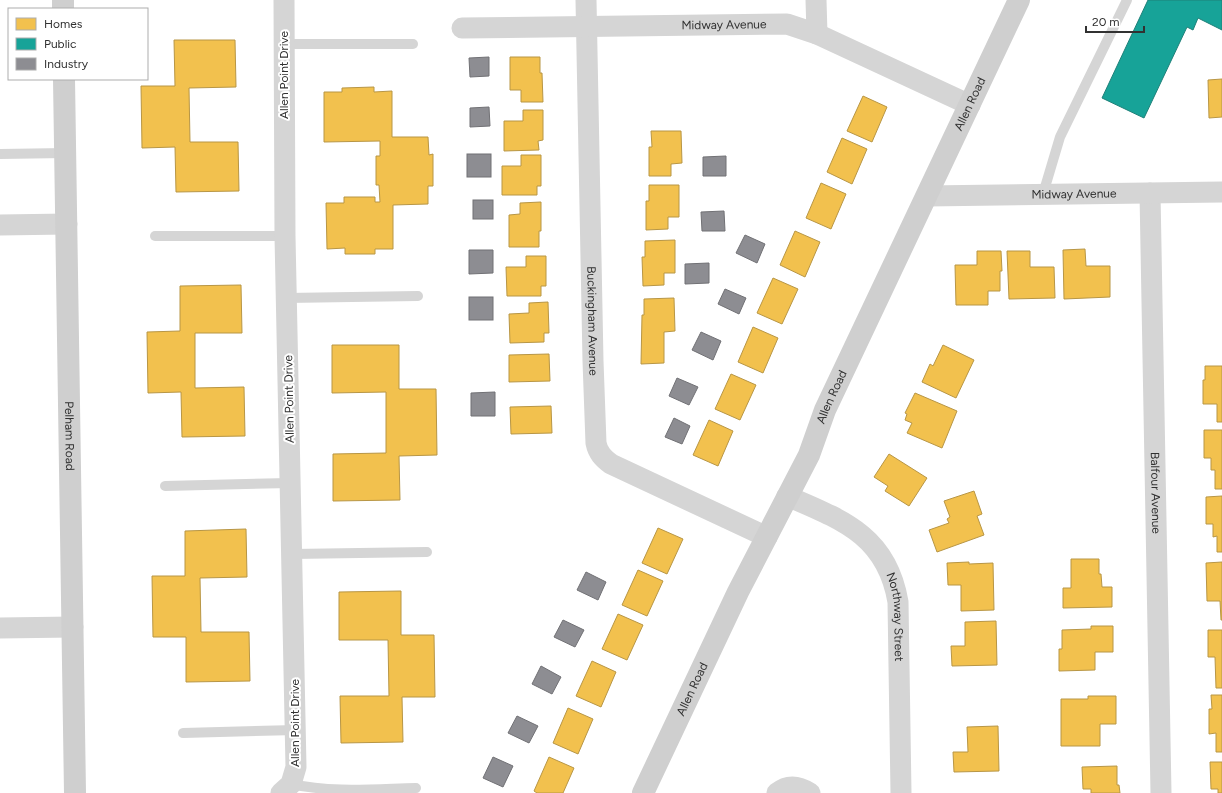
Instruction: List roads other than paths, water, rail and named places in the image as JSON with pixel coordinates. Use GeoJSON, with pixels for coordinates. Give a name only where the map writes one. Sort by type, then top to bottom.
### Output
{"type":"FeatureCollection","features":[{"type":"Feature","properties":{"kind":"main road","name":"Allen Road"},"geometry":{"type":"LineString","coordinates":[[643,793],[738,592],[809,455],[825,410],[1019,0]]}},
{"type":"Feature","properties":{"kind":"main road","name":"Pelham Road"},"geometry":{"type":"LineString","coordinates":[[64,80],[75,793]]}},
{"type":"Feature","properties":{"kind":"street","name":"Allen Point Drive"},"geometry":{"type":"LineString","coordinates":[[284,0],[286,298],[296,730],[296,767],[286,789]]}},
{"type":"Feature","properties":{"kind":"street","name":"Buckingham Avenue"},"geometry":{"type":"LineString","coordinates":[[586,0],[593,361],[596,443],[598,449],[603,458],[611,464],[767,537]]}},
{"type":"Feature","properties":{"kind":"street"},"geometry":{"type":"LineString","coordinates":[[816,0],[817,34]]}},
{"type":"Feature","properties":{"kind":"street","name":"Midway Avenue"},"geometry":{"type":"LineString","coordinates":[[462,28],[787,24],[817,34],[970,105]]}},
{"type":"Feature","properties":{"kind":"street","name":"Midway Avenue"},"geometry":{"type":"LineString","coordinates":[[927,196],[1222,192]]}},
{"type":"Feature","properties":{"kind":"street","name":"Balfour Avenue"},"geometry":{"type":"LineString","coordinates":[[1150,193],[1161,793]]}},
{"type":"Feature","properties":{"kind":"street"},"geometry":{"type":"LineString","coordinates":[[0,225],[67,224]]}},
{"type":"Feature","properties":{"kind":"street","name":"Northway Street"},"geometry":{"type":"LineString","coordinates":[[788,496],[834,516],[856,530],[877,551],[886,563],[895,584],[898,602],[901,793]]}},
{"type":"Feature","properties":{"kind":"street"},"geometry":{"type":"LineString","coordinates":[[0,628],[73,627]]}},
{"type":"Feature","properties":{"kind":"street"},"geometry":{"type":"LineString","coordinates":[[777,793],[788,787],[796,786],[810,793]]}},
{"type":"Feature","properties":{"kind":"lane"},"geometry":{"type":"LineString","coordinates":[[1042,194],[1060,137],[1126,0]]}},
{"type":"Feature","properties":{"kind":"lane"},"geometry":{"type":"LineString","coordinates":[[284,44],[413,44]]}},
{"type":"Feature","properties":{"kind":"lane"},"geometry":{"type":"LineString","coordinates":[[0,154],[66,153]]}},
{"type":"Feature","properties":{"kind":"lane"},"geometry":{"type":"LineString","coordinates":[[155,236],[285,236]]}},
{"type":"Feature","properties":{"kind":"lane"},"geometry":{"type":"LineString","coordinates":[[286,298],[418,296]]}},
{"type":"Feature","properties":{"kind":"lane"},"geometry":{"type":"LineString","coordinates":[[165,486],[290,483]]}},
{"type":"Feature","properties":{"kind":"lane"},"geometry":{"type":"LineString","coordinates":[[292,554],[427,552]]}},
{"type":"Feature","properties":{"kind":"lane"},"geometry":{"type":"LineString","coordinates":[[183,733],[296,730]]}},
{"type":"Feature","properties":{"kind":"lane"},"geometry":{"type":"LineString","coordinates":[[286,789],[310,788],[340,791],[416,788]]}}]}
